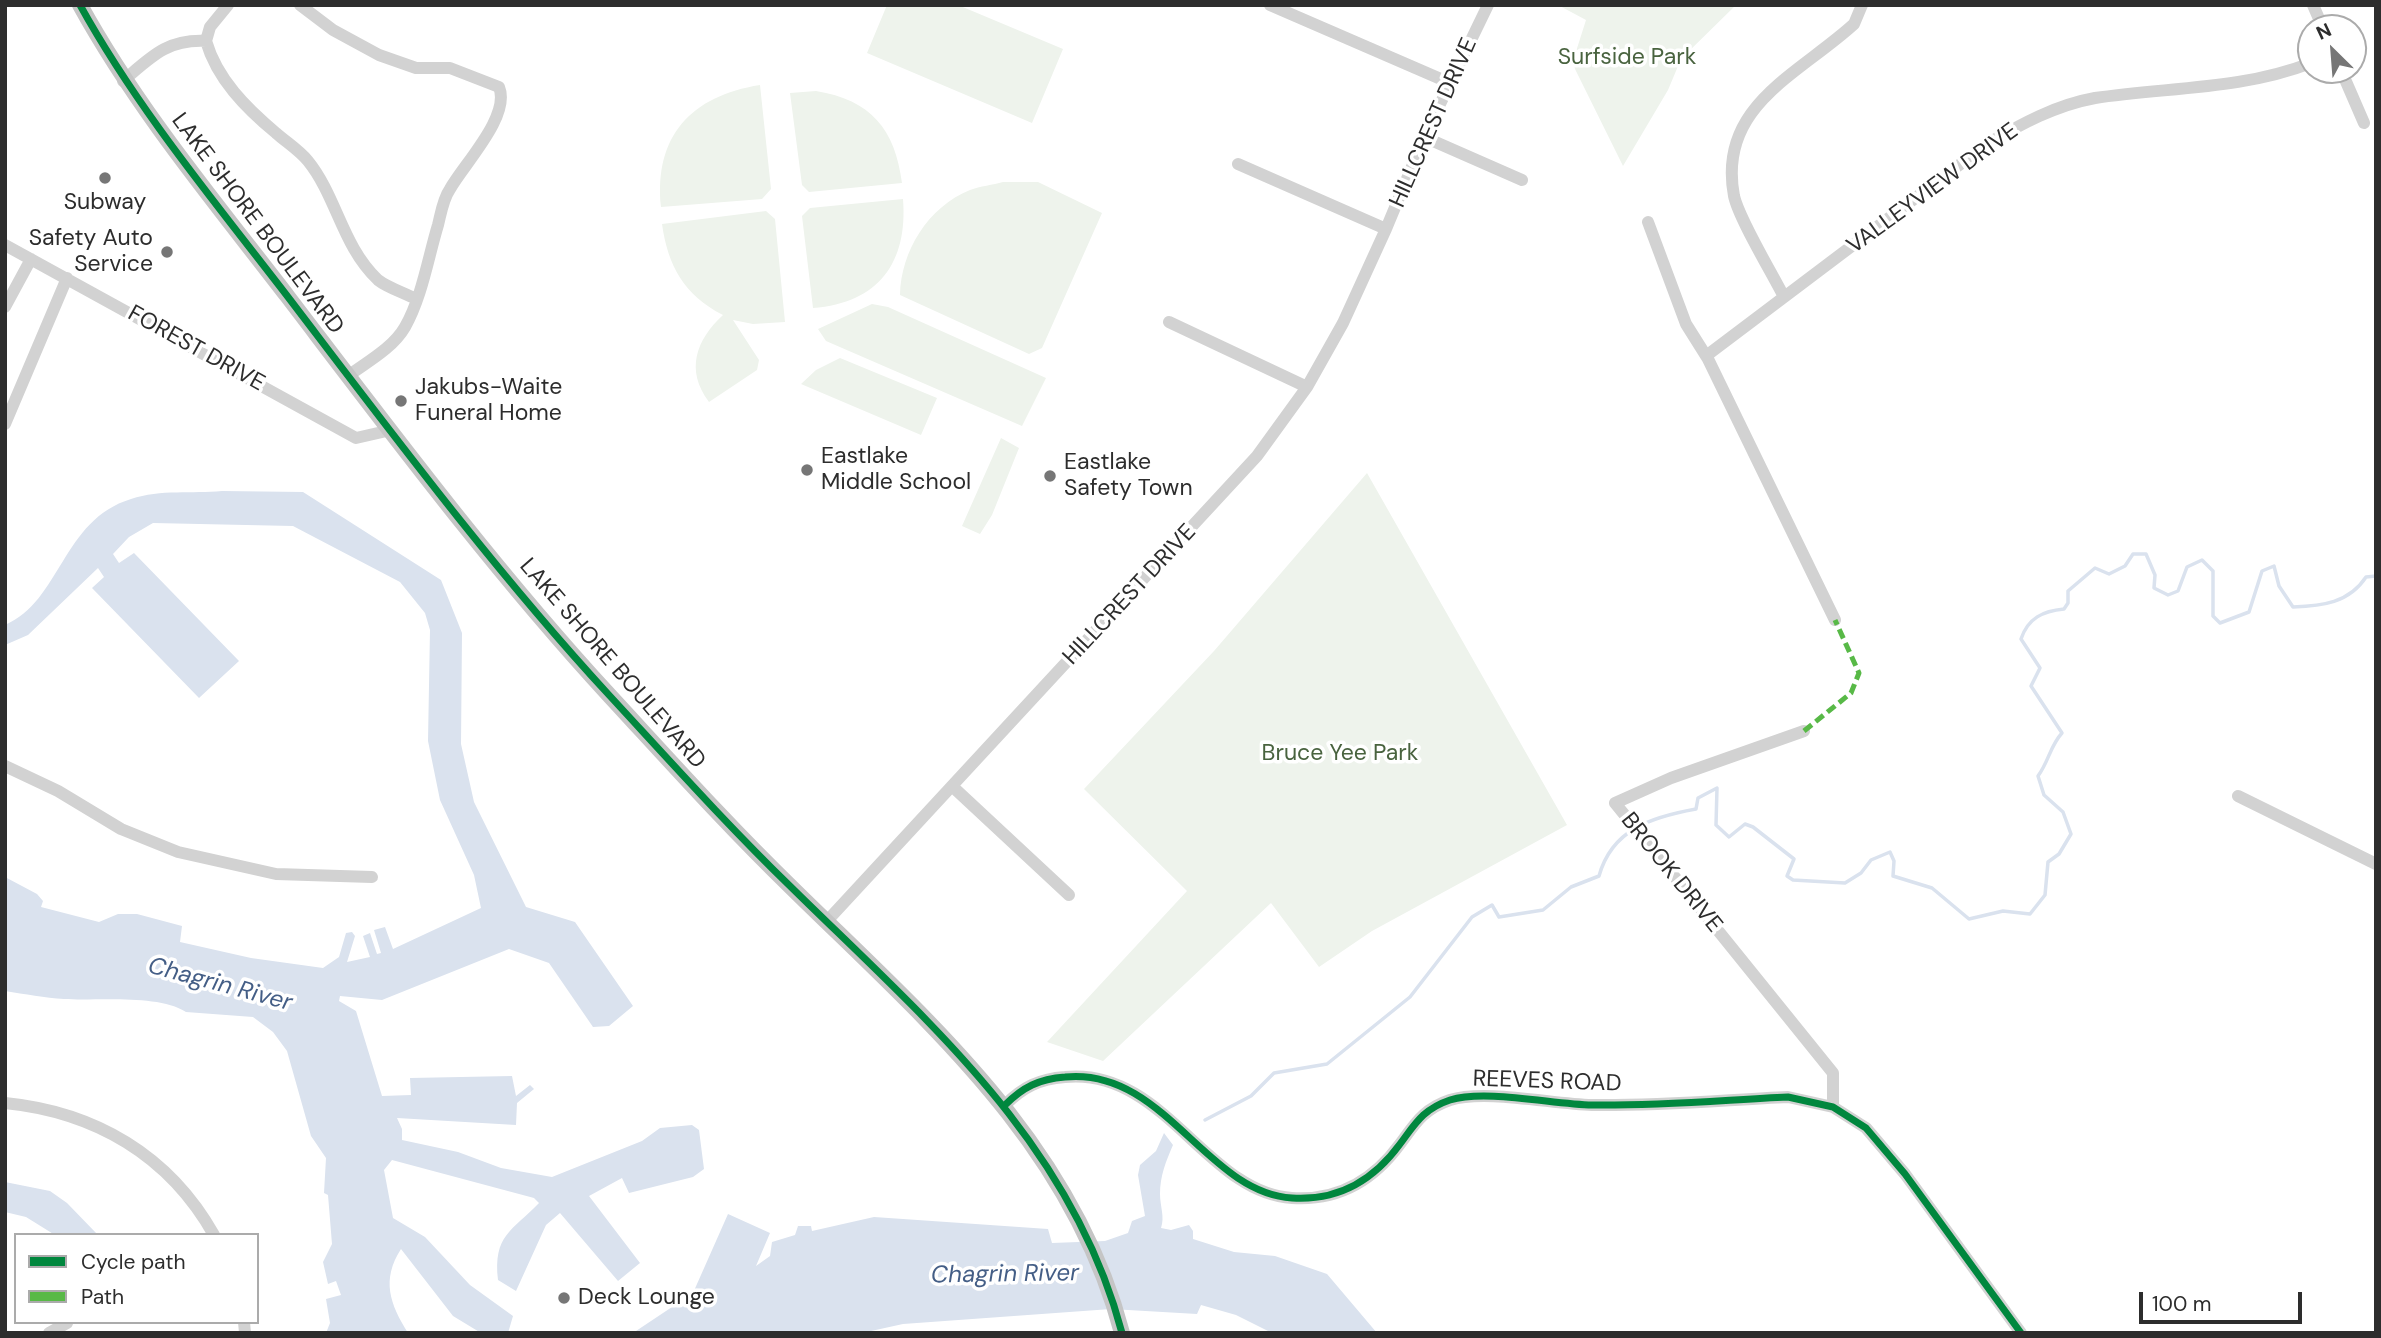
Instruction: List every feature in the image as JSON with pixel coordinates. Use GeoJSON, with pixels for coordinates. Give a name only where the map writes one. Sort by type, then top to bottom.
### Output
{"type":"FeatureCollection","features":[{"type":"Feature","properties":{"kind":"main road","name":"LAKE SHORE BOULEVARD"},"geometry":{"type":"LineString","coordinates":[[80,5],[123,81],[348,376],[606,692],[791,888],[888,981],[1005,1105],[1068,1199],[1112,1298],[1122,1333]]}},
{"type":"Feature","properties":{"kind":"street"},"geometry":{"type":"LineString","coordinates":[[228,5],[210,27],[206,41],[218,71],[260,120],[307,160],[319,178],[344,235],[379,281],[416,299]]}},
{"type":"Feature","properties":{"kind":"street"},"geometry":{"type":"LineString","coordinates":[[300,5],[333,30],[379,55],[416,68],[450,68],[499,87],[503,96],[502,106],[477,151],[448,191],[416,299],[404,329],[382,351],[348,376]]}},
{"type":"Feature","properties":{"kind":"street"},"geometry":{"type":"LineString","coordinates":[[1270,5],[1450,83]]}},
{"type":"Feature","properties":{"kind":"street","name":"HILLCREST DRIVE"},"geometry":{"type":"LineString","coordinates":[[827,921],[1257,456],[1307,387],[1343,323],[1424,137],[1488,5]]}},
{"type":"Feature","properties":{"kind":"street"},"geometry":{"type":"LineString","coordinates":[[1784,297],[1734,198],[1732,158],[1743,122],[1758,102],[1854,24],[1862,5]]}},
{"type":"Feature","properties":{"kind":"street"},"geometry":{"type":"LineString","coordinates":[[123,81],[169,44],[206,41]]}},
{"type":"Feature","properties":{"kind":"street","name":"VALLEYVIEW DRIVE"},"geometry":{"type":"LineString","coordinates":[[1706,356],[1987,144],[2042,115],[2094,99],[2250,82],[2297,67]]}},
{"type":"Feature","properties":{"kind":"street"},"geometry":{"type":"LineString","coordinates":[[2347,84],[2364,123]]}},
{"type":"Feature","properties":{"kind":"street"},"geometry":{"type":"LineString","coordinates":[[1424,137],[1522,180]]}},
{"type":"Feature","properties":{"kind":"street"},"geometry":{"type":"LineString","coordinates":[[1238,164],[1386,229]]}},
{"type":"Feature","properties":{"kind":"street"},"geometry":{"type":"LineString","coordinates":[[1648,222],[1686,324],[1706,356],[1835,620]]}},
{"type":"Feature","properties":{"kind":"street","name":"FOREST DRIVE"},"geometry":{"type":"LineString","coordinates":[[5,245],[356,438],[391,430]]}},
{"type":"Feature","properties":{"kind":"street"},"geometry":{"type":"LineString","coordinates":[[5,307],[31,260]]}},
{"type":"Feature","properties":{"kind":"street"},"geometry":{"type":"LineString","coordinates":[[5,424],[68,278]]}},
{"type":"Feature","properties":{"kind":"street"},"geometry":{"type":"LineString","coordinates":[[1169,322],[1307,387]]}},
{"type":"Feature","properties":{"kind":"street","name":"BROOK DRIVE"},"geometry":{"type":"LineString","coordinates":[[1804,731],[1671,778],[1615,803],[1833,1073],[1833,1107]]}},
{"type":"Feature","properties":{"kind":"street"},"geometry":{"type":"LineString","coordinates":[[5,766],[58,791],[105,821],[178,852],[276,874],[372,877]]}},
{"type":"Feature","properties":{"kind":"street"},"geometry":{"type":"LineString","coordinates":[[953,787],[1069,895]]}},
{"type":"Feature","properties":{"kind":"street"},"geometry":{"type":"LineString","coordinates":[[2238,796],[2376,864]]}},
{"type":"Feature","properties":{"kind":"street","name":"REEVES ROAD"},"geometry":{"type":"LineString","coordinates":[[1005,1105],[1025,1086],[1054,1077],[1081,1075],[1122,1086],[1159,1110],[1227,1169],[1257,1189],[1289,1198],[1325,1198],[1357,1186],[1380,1167],[1415,1119],[1449,1101],[1480,1095],[1594,1105],[1788,1097],[1833,1107],[1866,1128],[1898,1164],[2021,1333]]}},
{"type":"Feature","properties":{"kind":"street"},"geometry":{"type":"LineString","coordinates":[[5,1103],[47,1110],[115,1133],[172,1178],[213,1233]]}},
{"type":"Feature","properties":{"kind":"street"},"geometry":{"type":"LineString","coordinates":[[49,1333],[65,1324]]}},
{"type":"Feature","properties":{"kind":"green space"},"geometry":{"type":"Polygon","coordinates":[[[887,5],[958,5],[1063,49],[1032,123],[867,53],[887,5]]]}},
{"type":"Feature","properties":{"kind":"green space","name":"Surfside Park"},"geometry":{"type":"Polygon","coordinates":[[[1558,5],[1736,5],[1681,59],[1668,90],[1623,166],[1575,69],[1573,61],[1586,20],[1558,5]]]}},
{"type":"Feature","properties":{"kind":"green space"},"geometry":{"type":"Polygon","coordinates":[[[760,85],[771,189],[762,199],[661,207],[660,182],[664,160],[671,140],[682,124],[714,99],[736,90],[760,85]]]}},
{"type":"Feature","properties":{"kind":"green space"},"geometry":{"type":"Polygon","coordinates":[[[816,91],[852,102],[877,120],[893,147],[902,183],[809,192],[802,185],[790,93],[816,91]]]}},
{"type":"Feature","properties":{"kind":"green space"},"geometry":{"type":"Polygon","coordinates":[[[1003,182],[1038,182],[1102,213],[1042,348],[1029,354],[900,295],[905,262],[920,232],[930,219],[941,207],[955,198],[974,189],[1003,182]]]}},
{"type":"Feature","properties":{"kind":"green space"},"geometry":{"type":"Polygon","coordinates":[[[903,199],[900,242],[885,275],[872,288],[856,298],[813,308],[802,216],[810,208],[903,199]]]}},
{"type":"Feature","properties":{"kind":"green space"},"geometry":{"type":"Polygon","coordinates":[[[766,211],[775,219],[785,322],[753,324],[733,320],[759,360],[757,370],[709,402],[697,378],[697,356],[706,335],[723,315],[698,298],[680,278],[669,253],[662,224],[766,211]]]}},
{"type":"Feature","properties":{"kind":"green space"},"geometry":{"type":"Polygon","coordinates":[[[872,304],[888,307],[1046,378],[1022,426],[826,341],[818,329],[872,304]]]}},
{"type":"Feature","properties":{"kind":"green space"},"geometry":{"type":"Polygon","coordinates":[[[840,358],[937,398],[921,435],[801,384],[816,370],[840,358]]]}},
{"type":"Feature","properties":{"kind":"green space"},"geometry":{"type":"Polygon","coordinates":[[[1001,438],[1019,448],[992,515],[980,534],[962,526],[1001,438]]]}},
{"type":"Feature","properties":{"kind":"green space","name":"Bruce Yee Park"},"geometry":{"type":"Polygon","coordinates":[[[1367,473],[1567,825],[1372,931],[1319,967],[1271,903],[1103,1061],[1047,1042],[1187,891],[1084,789],[1214,651],[1367,473]]]}},
{"type":"Feature","properties":{"kind":"water","name":"Chagrin River"},"geometry":{"type":"Polygon","coordinates":[[[303,492],[441,580],[462,633],[461,744],[474,802],[526,907],[575,922],[633,1006],[609,1026],[593,1027],[549,963],[509,949],[382,1000],[340,996],[339,1001],[356,1011],[382,1096],[411,1095],[410,1078],[512,1076],[516,1096],[530,1085],[534,1089],[517,1103],[516,1125],[397,1118],[402,1129],[402,1140],[458,1152],[501,1168],[552,1177],[642,1141],[660,1128],[692,1125],[699,1130],[704,1169],[693,1177],[629,1193],[622,1178],[589,1196],[640,1263],[618,1281],[560,1213],[546,1225],[516,1291],[498,1280],[499,1253],[506,1235],[539,1203],[534,1198],[392,1160],[384,1170],[393,1218],[425,1237],[470,1285],[513,1316],[508,1333],[481,1333],[453,1316],[401,1249],[391,1271],[390,1292],[396,1312],[408,1333],[326,1333],[330,1323],[326,1299],[341,1295],[336,1281],[328,1284],[323,1262],[332,1244],[328,1195],[324,1193],[326,1158],[311,1136],[287,1051],[273,1032],[253,1017],[186,1012],[174,1006],[144,1001],[64,999],[5,991],[5,877],[37,894],[43,901],[41,907],[99,922],[118,914],[137,914],[182,926],[180,942],[251,958],[323,968],[339,957],[346,933],[352,932],[355,936],[347,962],[370,957],[363,936],[370,933],[377,954],[381,953],[374,930],[385,927],[393,949],[481,908],[474,875],[440,800],[428,741],[430,630],[425,613],[400,582],[293,526],[153,523],[129,537],[113,554],[119,563],[134,553],[239,661],[199,698],[92,588],[104,577],[98,568],[28,635],[5,645],[5,625],[24,614],[39,598],[76,542],[90,524],[108,509],[131,499],[154,494],[303,492]]]}},
{"type":"Feature","properties":{"kind":"water","name":"Chagrin River"},"geometry":{"type":"Polygon","coordinates":[[[1164,1133],[1173,1145],[1161,1181],[1161,1228],[1171,1230],[1189,1225],[1193,1231],[1193,1239],[1234,1252],[1275,1256],[1327,1274],[1377,1333],[1272,1333],[1236,1315],[1201,1305],[1197,1314],[1111,1309],[903,1324],[862,1333],[633,1333],[693,1293],[728,1214],[770,1233],[756,1266],[770,1256],[772,1242],[795,1235],[798,1226],[811,1226],[812,1231],[874,1217],[1048,1229],[1052,1243],[1105,1241],[1128,1233],[1132,1221],[1145,1216],[1138,1175],[1140,1165],[1156,1151],[1164,1133]]]}},
{"type":"Feature","properties":{"kind":"water"},"geometry":{"type":"Polygon","coordinates":[[[5,1182],[50,1191],[67,1203],[96,1233],[52,1233],[26,1217],[5,1212],[5,1182]]]}},
{"type":"Feature","properties":{"kind":"waterway"},"geometry":{"type":"LineString","coordinates":[[1205,1120],[1251,1096],[1274,1073],[1327,1064],[1410,997],[1472,917],[1492,905],[1499,917],[1543,910],[1571,887],[1599,876],[1613,847],[1624,836],[1649,821],[1696,809],[1698,798],[1717,788],[1716,825],[1729,837],[1745,824],[1753,827],[1794,859],[1787,876],[1793,880],[1845,883],[1861,873],[1871,860],[1890,852],[1894,861],[1893,876],[1932,888],[1969,919],[2003,911],[2030,914],[2045,895],[2048,862],[2059,854],[2071,834],[2063,812],[2044,795],[2038,776],[2062,733],[2031,686],[2040,668],[2021,639],[2032,621],[2043,614],[2064,609],[2068,603],[2068,591],[2095,568],[2109,574],[2125,566],[2133,554],[2146,554],[2155,575],[2154,588],[2168,595],[2178,591],[2187,567],[2202,560],[2213,571],[2213,616],[2220,623],[2249,612],[2262,571],[2274,566],[2279,586],[2293,607],[2314,606],[2343,598],[2352,593],[2366,577],[2376,576]]}},
{"type":"Feature","properties":{"kind":"marked path"},"geometry":{"type":"LineString","coordinates":[[1804,731],[1851,693],[1859,673],[1835,620]]}},
{"type":"Feature","properties":{"kind":"cycle path"},"geometry":{"type":"LineString","coordinates":[[80,5],[127,82],[178,155],[484,550],[566,648],[722,817],[892,986],[988,1088],[1031,1143],[1068,1201],[1099,1264],[1122,1333]]}},
{"type":"Feature","properties":{"kind":"cycle path"},"geometry":{"type":"LineString","coordinates":[[1005,1105],[1018,1093],[1039,1082],[1065,1077],[1100,1079],[1130,1091],[1158,1110],[1234,1176],[1262,1191],[1292,1198],[1324,1196],[1353,1186],[1378,1168],[1426,1113],[1450,1100],[1465,1097],[1500,1096],[1592,1105],[1788,1097],[1833,1107],[1866,1128],[1905,1174],[2021,1333]]}},
{"type":"Feature","properties":{"kind":"place","name":"Subway"},"geometry":{"type":"Point","coordinates":[105,178]}},
{"type":"Feature","properties":{"kind":"place","name":"Safety Auto Service"},"geometry":{"type":"Point","coordinates":[167,252]}},
{"type":"Feature","properties":{"kind":"place","name":"Jakubs-Waite Funeral Home"},"geometry":{"type":"Point","coordinates":[401,401]}},
{"type":"Feature","properties":{"kind":"place","name":"Eastlake Middle School"},"geometry":{"type":"Point","coordinates":[807,470]}},
{"type":"Feature","properties":{"kind":"place","name":"Eastlake Safety Town"},"geometry":{"type":"Point","coordinates":[1050,476]}},
{"type":"Feature","properties":{"kind":"place","name":"Deck Lounge"},"geometry":{"type":"Point","coordinates":[564,1298]}}]}
